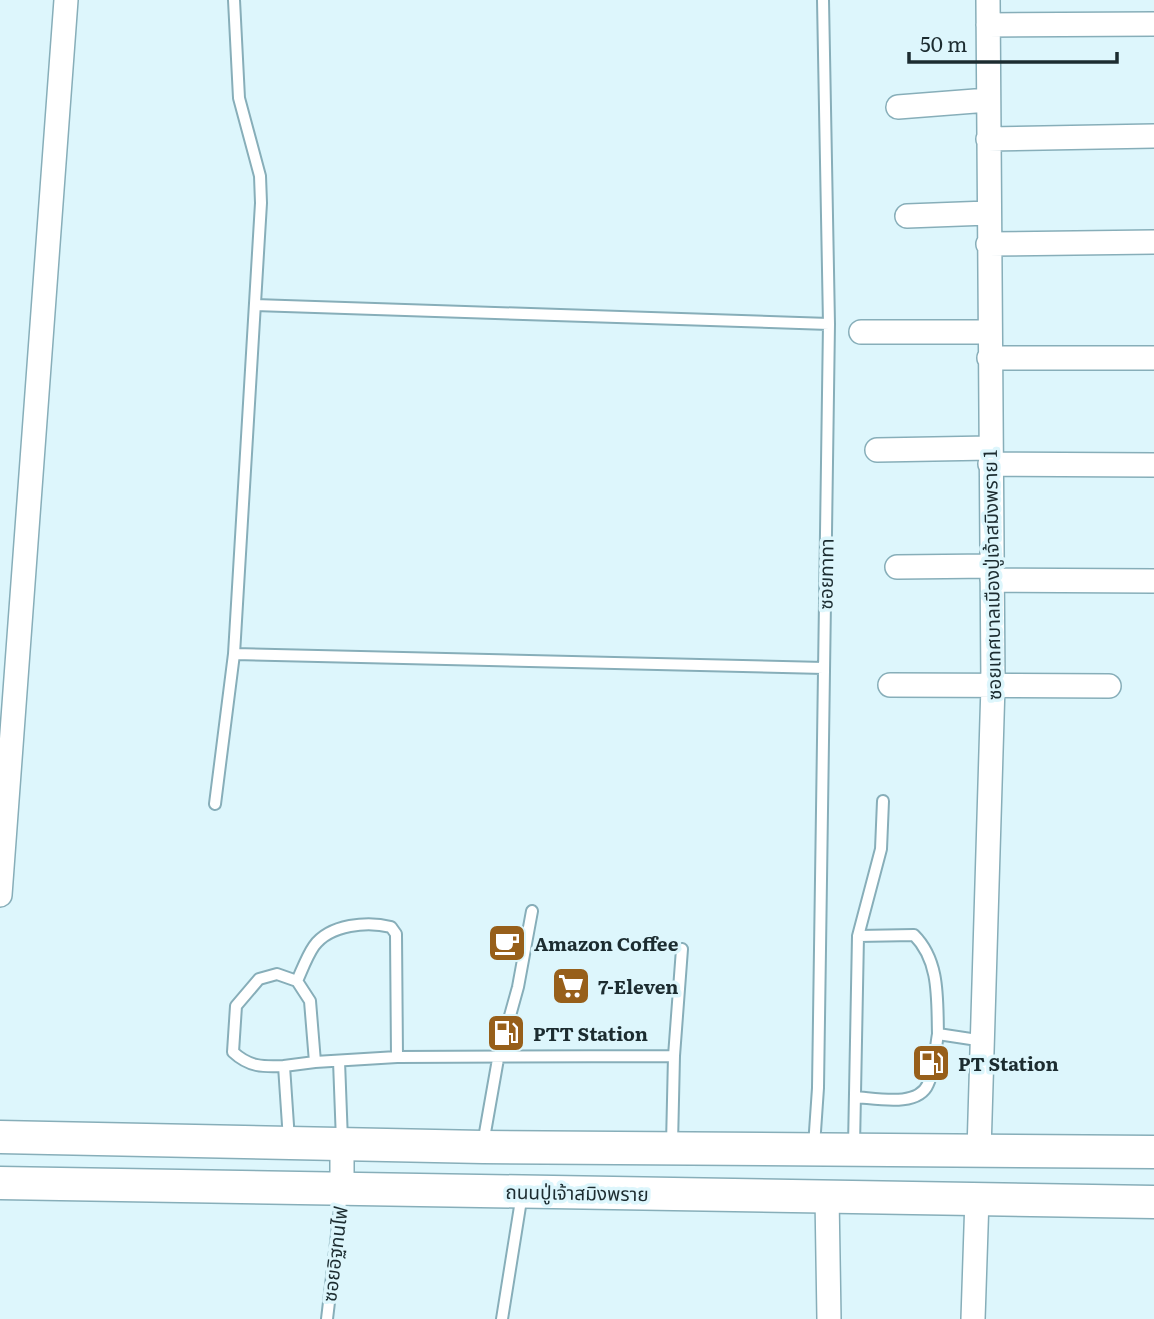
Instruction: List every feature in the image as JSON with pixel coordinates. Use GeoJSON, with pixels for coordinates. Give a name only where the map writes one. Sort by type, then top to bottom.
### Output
{"type":"FeatureCollection","features":[{"type":"Feature","properties":{"kind":"main road"},"geometry":{"type":"LineString","coordinates":[[0,1137],[483,1147],[1154,1152]]}},
{"type":"Feature","properties":{"kind":"main road"},"geometry":{"type":"LineString","coordinates":[[977,1198],[979,1151]]}},
{"type":"Feature","properties":{"kind":"main road","name":"ถนนปู่เจ้าสมิงพราย"},"geometry":{"type":"LineString","coordinates":[[0,1183],[1154,1202]]}},
{"type":"Feature","properties":{"kind":"street"},"geometry":{"type":"LineString","coordinates":[[0,895],[66,0]]}},
{"type":"Feature","properties":{"kind":"street","name":"ซอยเทศบาลเมืองปู่เจ้าสมิงพราย 1"},"geometry":{"type":"LineString","coordinates":[[979,1151],[993,685],[988,0]]}},
{"type":"Feature","properties":{"kind":"street"},"geometry":{"type":"LineString","coordinates":[[988,25],[1154,24]]}},
{"type":"Feature","properties":{"kind":"street"},"geometry":{"type":"LineString","coordinates":[[898,107],[988,100]]}},
{"type":"Feature","properties":{"kind":"street"},"geometry":{"type":"LineString","coordinates":[[988,139],[1154,136]]}},
{"type":"Feature","properties":{"kind":"street"},"geometry":{"type":"LineString","coordinates":[[907,216],[988,213]]}},
{"type":"Feature","properties":{"kind":"street"},"geometry":{"type":"LineString","coordinates":[[988,244],[1154,242]]}},
{"type":"Feature","properties":{"kind":"street"},"geometry":{"type":"LineString","coordinates":[[861,332],[989,332]]}},
{"type":"Feature","properties":{"kind":"street"},"geometry":{"type":"LineString","coordinates":[[989,358],[1154,358]]}},
{"type":"Feature","properties":{"kind":"street"},"geometry":{"type":"LineString","coordinates":[[877,450],[1154,465]]}},
{"type":"Feature","properties":{"kind":"street"},"geometry":{"type":"LineString","coordinates":[[897,567],[1154,581]]}},
{"type":"Feature","properties":{"kind":"street"},"geometry":{"type":"LineString","coordinates":[[890,685],[1109,686]]}},
{"type":"Feature","properties":{"kind":"street"},"geometry":{"type":"LineString","coordinates":[[342,1143],[342,1189]]}},
{"type":"Feature","properties":{"kind":"street"},"geometry":{"type":"LineString","coordinates":[[827,1196],[829,1319]]}},
{"type":"Feature","properties":{"kind":"street"},"geometry":{"type":"LineString","coordinates":[[973,1319],[977,1198]]}},
{"type":"Feature","properties":{"kind":"lane"},"geometry":{"type":"LineString","coordinates":[[215,804],[234,654],[261,202],[260,176],[239,98],[234,0]]}},
{"type":"Feature","properties":{"kind":"lane","name":"ซอยทาทา"},"geometry":{"type":"LineString","coordinates":[[813,1149],[818,1088],[829,324],[823,0]]}},
{"type":"Feature","properties":{"kind":"lane"},"geometry":{"type":"LineString","coordinates":[[255,304],[829,324]]}},
{"type":"Feature","properties":{"kind":"lane"},"geometry":{"type":"LineString","coordinates":[[234,654],[824,668]]}},
{"type":"Feature","properties":{"kind":"lane"},"geometry":{"type":"LineString","coordinates":[[854,1149],[858,936],[881,849],[883,801]]}},
{"type":"Feature","properties":{"kind":"lane"},"geometry":{"type":"LineString","coordinates":[[483,1147],[498,1059],[518,987],[531,911]]}},
{"type":"Feature","properties":{"kind":"lane"},"geometry":{"type":"LineString","coordinates":[[297,981],[315,944],[337,929],[378,923],[391,927],[396,934],[397,1057]]}},
{"type":"Feature","properties":{"kind":"lane"},"geometry":{"type":"LineString","coordinates":[[855,1097],[903,1100],[919,1094],[928,1086],[938,1034],[937,996],[927,948],[914,935],[858,936]]}},
{"type":"Feature","properties":{"kind":"lane"},"geometry":{"type":"LineString","coordinates":[[672,1147],[674,1056],[682,949]]}},
{"type":"Feature","properties":{"kind":"lane"},"geometry":{"type":"LineString","coordinates":[[315,1062],[310,1001],[297,981],[277,974],[259,979],[236,1006],[232,1031],[233,1052],[244,1062],[260,1067],[397,1057],[498,1059],[674,1056]]}},
{"type":"Feature","properties":{"kind":"lane"},"geometry":{"type":"LineString","coordinates":[[938,1034],[984,1041]]}},
{"type":"Feature","properties":{"kind":"lane"},"geometry":{"type":"LineString","coordinates":[[339,1061],[342,1143]]}},
{"type":"Feature","properties":{"kind":"lane"},"geometry":{"type":"LineString","coordinates":[[284,1066],[289,1142]]}},
{"type":"Feature","properties":{"kind":"lane","name":"ซอยอิฐทนไฟ"},"geometry":{"type":"LineString","coordinates":[[327,1319],[342,1189]]}},
{"type":"Feature","properties":{"kind":"lane"},"geometry":{"type":"LineString","coordinates":[[502,1319],[523,1192]]}},
{"type":"Feature","properties":{"kind":"place","name":"Amazon Coffee"},"geometry":{"type":"Point","coordinates":[507,943]}},
{"type":"Feature","properties":{"kind":"place","name":"7-Eleven"},"geometry":{"type":"Point","coordinates":[571,986]}},
{"type":"Feature","properties":{"kind":"place","name":"PTT Station"},"geometry":{"type":"Point","coordinates":[506,1033]}},
{"type":"Feature","properties":{"kind":"place","name":"PT Station"},"geometry":{"type":"Point","coordinates":[931,1063]}}]}
